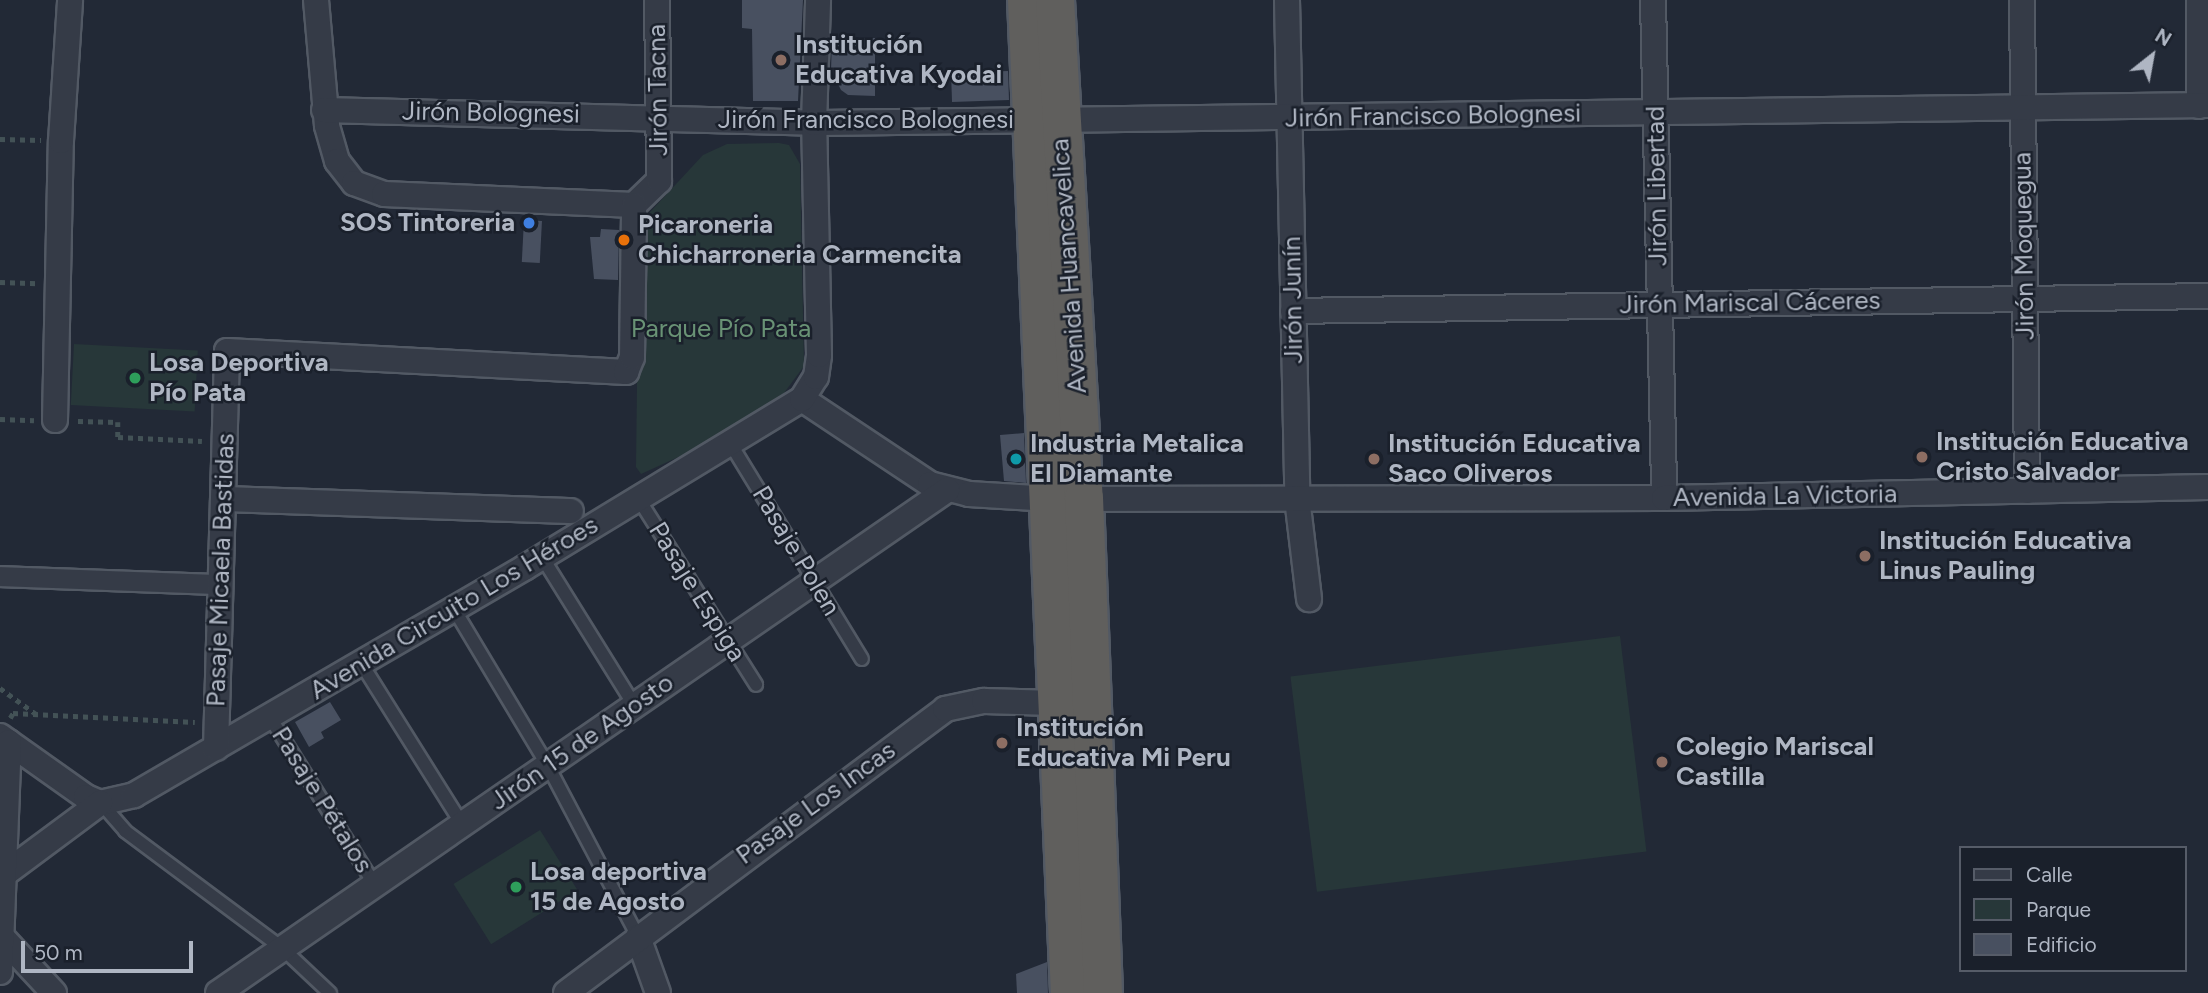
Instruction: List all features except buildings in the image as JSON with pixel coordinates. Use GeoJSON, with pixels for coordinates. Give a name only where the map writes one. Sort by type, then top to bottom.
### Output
{"type":"FeatureCollection","features":[{"type":"Feature","properties":{"kind":"highway","name":"Avenida Huancavelica"},"geometry":{"type":"LineString","coordinates":[[1027,0],[1045,120],[1068,499],[1103,993]]}},
{"type":"Feature","properties":{"kind":"highway","name":"Avenida Huancavelica"},"geometry":{"type":"LineString","coordinates":[[1045,120],[1055,0]]}},
{"type":"Feature","properties":{"kind":"highway","name":"Avenida Huancavelica"},"geometry":{"type":"LineString","coordinates":[[1068,499],[1055,703],[1070,993]]}},
{"type":"Feature","properties":{"kind":"street"},"geometry":{"type":"LineString","coordinates":[[55,420],[61,141],[70,0]]}},
{"type":"Feature","properties":{"kind":"street"},"geometry":{"type":"LineString","coordinates":[[316,0],[324,110],[342,172],[369,190],[635,205]]}},
{"type":"Feature","properties":{"kind":"street","name":"Jirón Tacna"},"geometry":{"type":"LineString","coordinates":[[635,205],[659,181],[657,0]]}},
{"type":"Feature","properties":{"kind":"street"},"geometry":{"type":"LineString","coordinates":[[802,399],[816,377],[819,355],[814,123],[818,0]]}},
{"type":"Feature","properties":{"kind":"street","name":"Jirón Junín"},"geometry":{"type":"LineString","coordinates":[[1287,0],[1297,498],[1309,599]]}},
{"type":"Feature","properties":{"kind":"street","name":"Jirón Libertad"},"geometry":{"type":"LineString","coordinates":[[1653,0],[1664,498]]}},
{"type":"Feature","properties":{"kind":"street","name":"Jirón Moquegua"},"geometry":{"type":"LineString","coordinates":[[2022,0],[2027,491]]}},
{"type":"Feature","properties":{"kind":"street"},"geometry":{"type":"LineString","coordinates":[[2199,0],[2204,106]]}},
{"type":"Feature","properties":{"kind":"street","name":"Jirón Francisco Bolognesi"},"geometry":{"type":"LineString","coordinates":[[658,117],[814,123],[2204,106]]}},
{"type":"Feature","properties":{"kind":"street","name":"Jirón Bolognesi"},"geometry":{"type":"LineString","coordinates":[[324,110],[658,117]]}},
{"type":"Feature","properties":{"kind":"street","name":"Pasaje Micaela Bastidas"},"geometry":{"type":"LineString","coordinates":[[216,748],[227,351],[626,372],[629,365],[635,205]]}},
{"type":"Feature","properties":{"kind":"street","name":"Jirón Mariscal Cáceres"},"geometry":{"type":"LineString","coordinates":[[1293,311],[2208,296]]}},
{"type":"Feature","properties":{"kind":"street","name":"Avenida La Victoria"},"geometry":{"type":"LineString","coordinates":[[802,399],[930,484],[947,490],[1068,499],[1664,498],[2208,487]]}},
{"type":"Feature","properties":{"kind":"street","name":"Avenida Circuito Los Héroes"},"geometry":{"type":"LineString","coordinates":[[100,803],[134,795],[216,748],[542,557],[802,399]]}},
{"type":"Feature","properties":{"kind":"street","name":"Jirón 15 de Agosto"},"geometry":{"type":"LineString","coordinates":[[218,993],[947,490]]}},
{"type":"Feature","properties":{"kind":"street"},"geometry":{"type":"LineString","coordinates":[[223,499],[571,510]]}},
{"type":"Feature","properties":{"kind":"street"},"geometry":{"type":"LineString","coordinates":[[0,576],[220,584]]}},
{"type":"Feature","properties":{"kind":"street","name":"Pasaje Los Incas"},"geometry":{"type":"LineString","coordinates":[[566,993],[944,709],[984,701],[1055,703]]}},
{"type":"Feature","properties":{"kind":"street"},"geometry":{"type":"LineString","coordinates":[[4,875],[100,803],[5,734]]}},
{"type":"Feature","properties":{"kind":"street"},"geometry":{"type":"LineString","coordinates":[[0,972],[5,734]]}},
{"type":"Feature","properties":{"kind":"street"},"geometry":{"type":"LineString","coordinates":[[1,936],[54,993]]}},
{"type":"Feature","properties":{"kind":"street"},"geometry":{"type":"LineString","coordinates":[[638,937],[657,993]]}},
{"type":"Feature","properties":{"kind":"lane","name":"Pasaje Polen"},"geometry":{"type":"LineString","coordinates":[[730,443],[862,659]]}},
{"type":"Feature","properties":{"kind":"lane","name":"Pasaje Espiga"},"geometry":{"type":"LineString","coordinates":[[638,498],[756,685]]}},
{"type":"Feature","properties":{"kind":"lane"},"geometry":{"type":"LineString","coordinates":[[542,557],[635,705]]}},
{"type":"Feature","properties":{"kind":"lane"},"geometry":{"type":"LineString","coordinates":[[454,609],[548,766],[638,937]]}},
{"type":"Feature","properties":{"kind":"lane"},"geometry":{"type":"LineString","coordinates":[[361,663],[462,824]]}},
{"type":"Feature","properties":{"kind":"lane","name":"Pasaje Pétalos"},"geometry":{"type":"LineString","coordinates":[[269,716],[375,885]]}},
{"type":"Feature","properties":{"kind":"lane"},"geometry":{"type":"LineString","coordinates":[[100,803],[125,831],[282,948],[330,993]]}},
{"type":"Feature","properties":{"kind":"path"},"geometry":{"type":"LineString","coordinates":[[0,139],[61,141]]}},
{"type":"Feature","properties":{"kind":"path"},"geometry":{"type":"LineString","coordinates":[[0,282],[57,283]]}},
{"type":"Feature","properties":{"kind":"path"},"geometry":{"type":"LineString","coordinates":[[0,419],[118,422],[118,437],[215,441]]}},
{"type":"Feature","properties":{"kind":"path"},"geometry":{"type":"LineString","coordinates":[[0,688],[39,716]]}},
{"type":"Feature","properties":{"kind":"path"},"geometry":{"type":"LineString","coordinates":[[5,734],[13,713],[216,723]]}},
{"type":"Feature","properties":{"kind":"green space","name":"Parque Pío Pata"},"geometry":{"type":"Polygon","coordinates":[[[727,144],[789,145],[800,164],[804,366],[784,393],[707,444],[641,474],[636,467],[639,224],[703,155],[727,144]]]}},
{"type":"Feature","properties":{"kind":"green space","name":"Losa Deportiva Pío Pata"},"geometry":{"type":"Polygon","coordinates":[[[74,344],[198,350],[195,411],[71,405],[74,344]]]}},
{"type":"Feature","properties":{"kind":"green space"},"geometry":{"type":"Polygon","coordinates":[[[1620,636],[1646,851],[1317,892],[1290,676],[1620,636]]]}},
{"type":"Feature","properties":{"kind":"green space","name":"Losa deportiva 15 de Agosto"},"geometry":{"type":"Polygon","coordinates":[[[540,830],[578,890],[491,944],[453,884],[540,830]]]}},
{"type":"Feature","properties":{"kind":"place","name":"Institución Educativa Kyodai"},"geometry":{"type":"Point","coordinates":[781,60]}},
{"type":"Feature","properties":{"kind":"place","name":"SOS Tintoreria"},"geometry":{"type":"Point","coordinates":[529,223]}},
{"type":"Feature","properties":{"kind":"place","name":"Picaroneria Chicharroneria Carmencita"},"geometry":{"type":"Point","coordinates":[624,240]}},
{"type":"Feature","properties":{"kind":"place","name":"Losa Deportiva Pío Pata"},"geometry":{"type":"Point","coordinates":[135,378]}},
{"type":"Feature","properties":{"kind":"place","name":"Institución Educativa Cristo Salvador"},"geometry":{"type":"Point","coordinates":[1922,457]}},
{"type":"Feature","properties":{"kind":"place","name":"Industria Metalica El Diamante"},"geometry":{"type":"Point","coordinates":[1016,459]}},
{"type":"Feature","properties":{"kind":"place","name":"Institución Educativa Saco Oliveros"},"geometry":{"type":"Point","coordinates":[1374,459]}},
{"type":"Feature","properties":{"kind":"place","name":"Institución Educativa Linus Pauling"},"geometry":{"type":"Point","coordinates":[1865,556]}},
{"type":"Feature","properties":{"kind":"place","name":"Institución Educativa Mi Peru"},"geometry":{"type":"Point","coordinates":[1002,743]}},
{"type":"Feature","properties":{"kind":"place","name":"Colegio Mariscal Castilla"},"geometry":{"type":"Point","coordinates":[1662,762]}},
{"type":"Feature","properties":{"kind":"place","name":"Losa deportiva 15 de Agosto"},"geometry":{"type":"Point","coordinates":[516,887]}}]}
